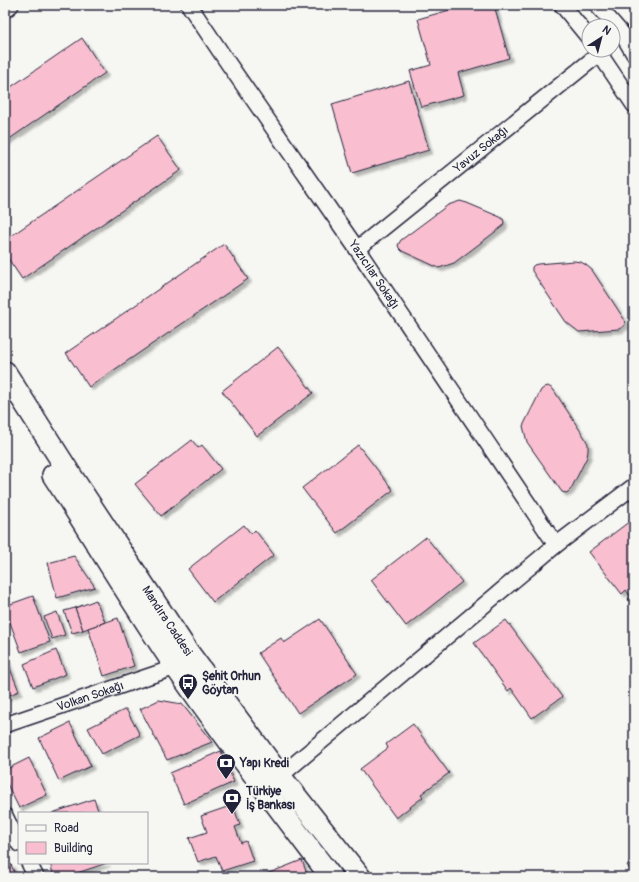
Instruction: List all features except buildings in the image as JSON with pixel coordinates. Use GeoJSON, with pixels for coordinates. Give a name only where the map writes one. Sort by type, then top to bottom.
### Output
{"type":"FeatureCollection","features":[{"type":"Feature","properties":{"kind":"main road","name":"Mandıra Caddesi"},"geometry":{"type":"LineString","coordinates":[[5,372],[74,481],[188,652],[280,776],[360,877]]}},
{"type":"Feature","properties":{"kind":"main road","name":"Mandıra Caddesi"},"geometry":{"type":"LineString","coordinates":[[5,398],[156,637],[223,733],[331,877]]}},
{"type":"Feature","properties":{"kind":"street"},"geometry":{"type":"LineString","coordinates":[[5,10],[11,5]]}},
{"type":"Feature","properties":{"kind":"street","name":"Yazıcılar Sokağı"},"geometry":{"type":"LineString","coordinates":[[189,5],[358,249],[556,546]]}},
{"type":"Feature","properties":{"kind":"street"},"geometry":{"type":"LineString","coordinates":[[562,5],[581,28]]}},
{"type":"Feature","properties":{"kind":"street"},"geometry":{"type":"LineString","coordinates":[[597,5],[605,18]]}},
{"type":"Feature","properties":{"kind":"street"},"geometry":{"type":"LineString","coordinates":[[621,42],[634,54]]}},
{"type":"Feature","properties":{"kind":"street","name":"Yavuz Sokağı"},"geometry":{"type":"LineString","coordinates":[[358,249],[591,58]]}},
{"type":"Feature","properties":{"kind":"street"},"geometry":{"type":"LineString","coordinates":[[604,58],[634,105]]}},
{"type":"Feature","properties":{"kind":"street"},"geometry":{"type":"LineString","coordinates":[[264,789],[556,546],[634,486]]}},
{"type":"Feature","properties":{"kind":"street","name":"Volkan Sokağı"},"geometry":{"type":"LineString","coordinates":[[5,725],[176,666]]}},
{"type":"Feature","properties":{"kind":"street"},"geometry":{"type":"LineString","coordinates":[[5,816],[18,842]]}},
{"type":"Feature","properties":{"kind":"street"},"geometry":{"type":"LineString","coordinates":[[30,864],[36,877]]}},
{"type":"Feature","properties":{"kind":"place","name":"Şehit Orhun Göytan"},"geometry":{"type":"Point","coordinates":[188,700]}},
{"type":"Feature","properties":{"kind":"place","name":"Yapı Kredi"},"geometry":{"type":"Point","coordinates":[226,780]}},
{"type":"Feature","properties":{"kind":"place","name":"Türkiye İş Bankası"},"geometry":{"type":"Point","coordinates":[232,815]}}]}
